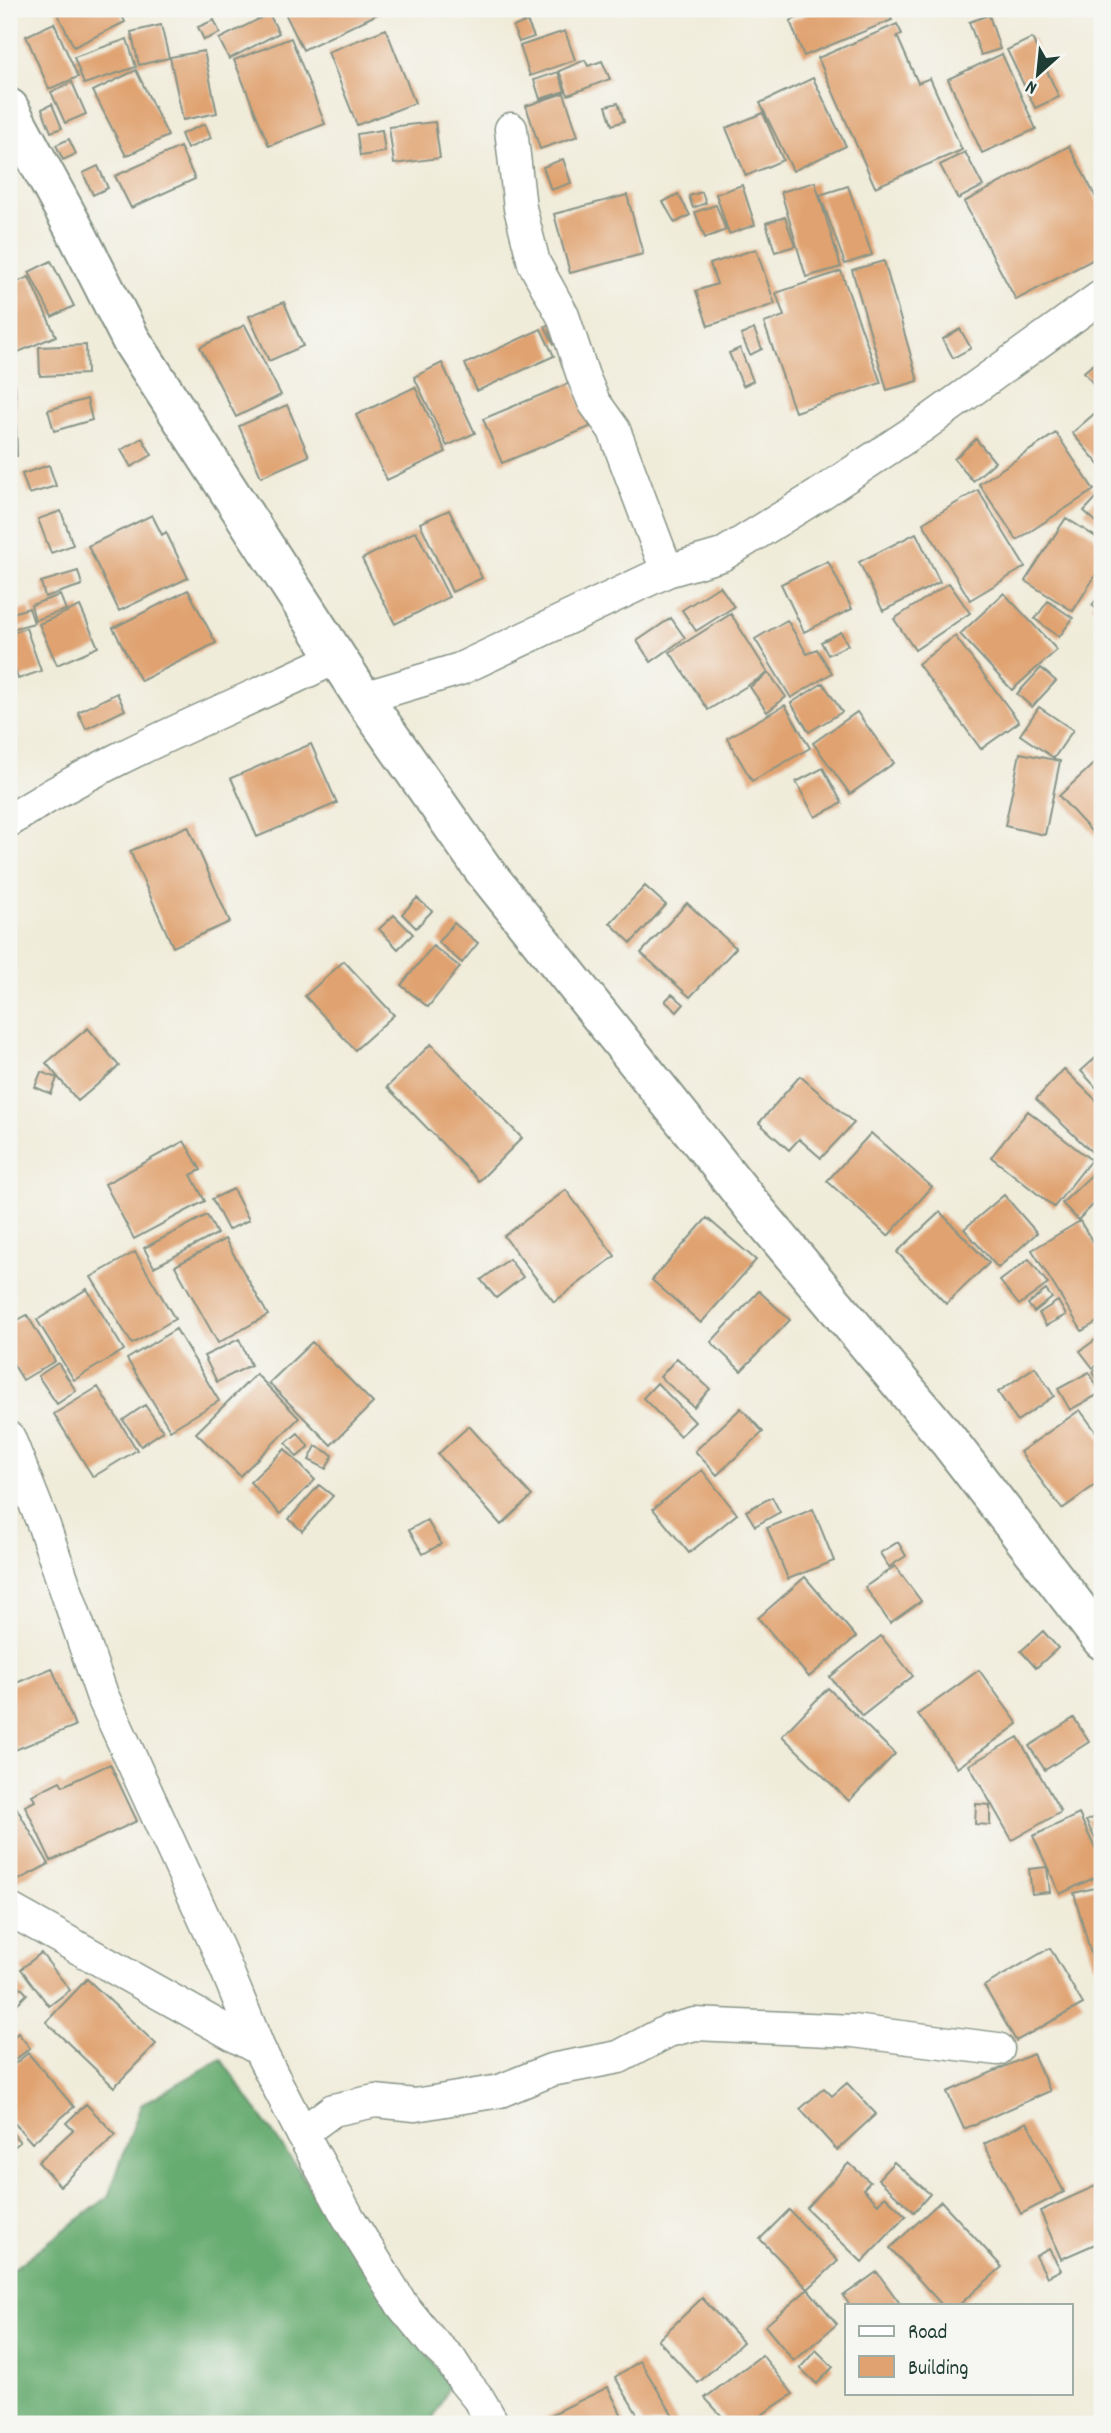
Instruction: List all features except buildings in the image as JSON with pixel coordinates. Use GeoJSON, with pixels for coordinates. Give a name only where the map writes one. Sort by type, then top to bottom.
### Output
{"type":"FeatureCollection","features":[{"type":"Feature","properties":{"kind":"street"},"geometry":{"type":"LineString","coordinates":[[9,108],[131,340],[363,698],[483,869],[753,1207],[948,1440],[1102,1640]]}},
{"type":"Feature","properties":{"kind":"street"},"geometry":{"type":"LineString","coordinates":[[511,129],[520,208],[534,263],[563,316],[594,402],[614,430],[667,570]]}},
{"type":"Feature","properties":{"kind":"street"},"geometry":{"type":"LineString","coordinates":[[363,698],[460,668],[667,570],[722,555],[921,427],[1102,296]]}},
{"type":"Feature","properties":{"kind":"street"},"geometry":{"type":"LineString","coordinates":[[9,821],[49,794],[97,770],[337,657]]}},
{"type":"Feature","properties":{"kind":"street"},"geometry":{"type":"LineString","coordinates":[[9,1438],[44,1526],[102,1695],[219,1951],[259,2049],[348,2217],[402,2305],[450,2359],[493,2424]]}},
{"type":"Feature","properties":{"kind":"street"},"geometry":{"type":"LineString","coordinates":[[9,1909],[259,2049]]}},
{"type":"Feature","properties":{"kind":"street"},"geometry":{"type":"LineString","coordinates":[[302,2133],[333,2110],[375,2102],[415,2105],[500,2091],[551,2070],[619,2057],[668,2031],[695,2024],[853,2031],[998,2049]]}},
{"type":"Feature","properties":{"kind":"green space"},"geometry":{"type":"Polygon","coordinates":[[[221,2059],[449,2386],[430,2424],[9,2424],[9,2272],[108,2197],[141,2105],[221,2059]]]}}]}
